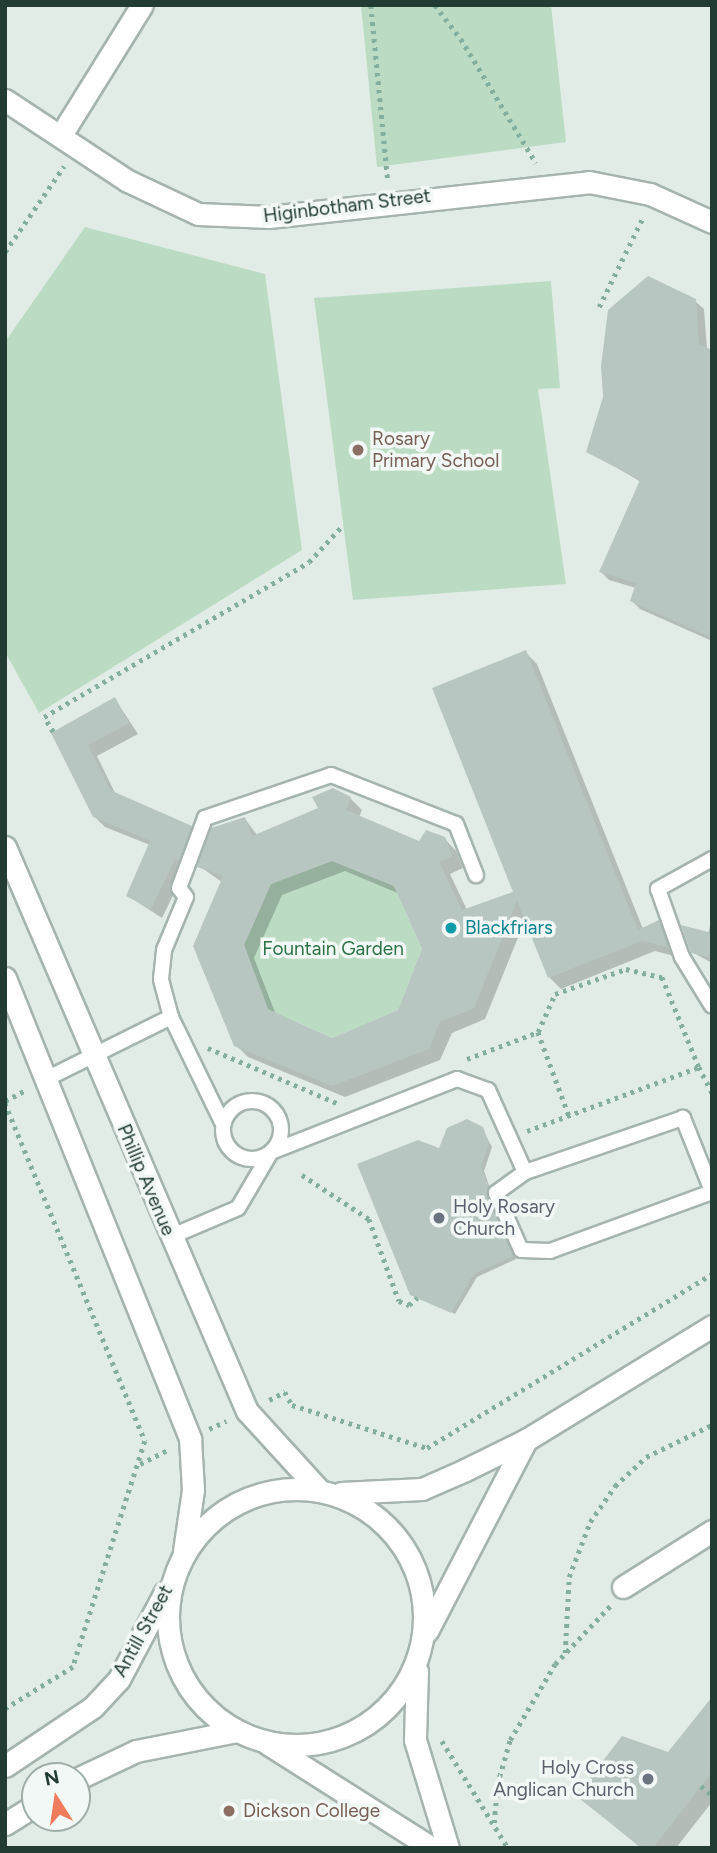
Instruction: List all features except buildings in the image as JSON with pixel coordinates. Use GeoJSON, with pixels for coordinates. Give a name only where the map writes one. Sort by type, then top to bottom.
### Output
{"type":"FeatureCollection","features":[{"type":"Feature","properties":{"kind":"main road"},"geometry":{"type":"LineString","coordinates":[[61,135],[142,5]]}},
{"type":"Feature","properties":{"kind":"main road","name":"Higinbotham Street"},"geometry":{"type":"LineString","coordinates":[[5,100],[128,181],[198,214],[269,217],[548,183],[619,185],[712,222]]}},
{"type":"Feature","properties":{"kind":"main road","name":"Phillip Avenue"},"geometry":{"type":"LineString","coordinates":[[5,847],[170,1237],[247,1411],[326,1492]]}},
{"type":"Feature","properties":{"kind":"main road"},"geometry":{"type":"LineString","coordinates":[[5,978],[190,1439],[193,1490],[180,1561],[168,1604],[173,1656],[198,1701],[237,1731],[266,1742],[432,1848]]}},
{"type":"Feature","properties":{"kind":"main road"},"geometry":{"type":"LineString","coordinates":[[180,1561],[215,1517],[236,1503],[282,1489],[326,1492],[422,1489],[526,1440],[712,1326]]}},
{"type":"Feature","properties":{"kind":"main road"},"geometry":{"type":"LineString","coordinates":[[266,1742],[319,1743],[368,1724],[405,1686],[421,1646],[526,1440]]}},
{"type":"Feature","properties":{"kind":"main road"},"geometry":{"type":"LineString","coordinates":[[326,1492],[356,1503],[397,1537],[421,1584],[421,1646],[415,1740],[449,1848]]}},
{"type":"Feature","properties":{"kind":"main road"},"geometry":{"type":"LineString","coordinates":[[623,1587],[712,1531]]}},
{"type":"Feature","properties":{"kind":"main road","name":"Antill Street"},"geometry":{"type":"LineString","coordinates":[[5,1766],[93,1707],[119,1679],[180,1561]]}},
{"type":"Feature","properties":{"kind":"main road"},"geometry":{"type":"LineString","coordinates":[[91,1772],[136,1751],[237,1731]]}},
{"type":"Feature","properties":{"kind":"main road"},"geometry":{"type":"LineString","coordinates":[[5,1824],[21,1814]]}},
{"type":"Feature","properties":{"kind":"lane"},"geometry":{"type":"LineString","coordinates":[[476,875],[456,824],[331,775],[205,818],[179,888],[186,898],[164,950],[161,979],[171,1017],[223,1124],[226,1143],[239,1156],[258,1158],[457,1079],[488,1090],[525,1172]]}},
{"type":"Feature","properties":{"kind":"lane"},"geometry":{"type":"LineString","coordinates":[[712,859],[658,889],[682,957],[712,1006]]}},
{"type":"Feature","properties":{"kind":"lane"},"geometry":{"type":"LineString","coordinates":[[44,1080],[171,1017]]}},
{"type":"Feature","properties":{"kind":"lane"},"geometry":{"type":"LineString","coordinates":[[170,1237],[238,1208],[281,1131],[268,1106],[241,1103],[223,1124]]}},
{"type":"Feature","properties":{"kind":"lane"},"geometry":{"type":"LineString","coordinates":[[683,1118],[712,1191],[550,1251],[521,1251],[496,1193],[525,1172],[683,1118]]}},
{"type":"Feature","properties":{"kind":"path"},"geometry":{"type":"LineString","coordinates":[[371,5],[390,201]]}},
{"type":"Feature","properties":{"kind":"path"},"geometry":{"type":"LineString","coordinates":[[435,5],[461,39],[548,183]]}},
{"type":"Feature","properties":{"kind":"path"},"geometry":{"type":"LineString","coordinates":[[5,252],[69,159]]}},
{"type":"Feature","properties":{"kind":"path"},"geometry":{"type":"LineString","coordinates":[[599,307],[645,213]]}},
{"type":"Feature","properties":{"kind":"path"},"geometry":{"type":"LineString","coordinates":[[53,732],[44,717],[309,562],[343,525]]}},
{"type":"Feature","properties":{"kind":"path"},"geometry":{"type":"LineString","coordinates":[[569,1116],[538,1032],[555,994],[626,969],[662,977],[699,1067]]}},
{"type":"Feature","properties":{"kind":"path"},"geometry":{"type":"LineString","coordinates":[[467,1059],[538,1032]]}},
{"type":"Feature","properties":{"kind":"path"},"geometry":{"type":"LineString","coordinates":[[5,1103],[145,1441],[73,1667],[5,1709]]}},
{"type":"Feature","properties":{"kind":"path"},"geometry":{"type":"LineString","coordinates":[[302,1175],[369,1219],[399,1301],[409,1304],[417,1298]]}},
{"type":"Feature","properties":{"kind":"path"},"geometry":{"type":"LineString","coordinates":[[285,1392],[292,1405],[427,1448],[712,1274]]}},
{"type":"Feature","properties":{"kind":"path"},"geometry":{"type":"LineString","coordinates":[[565,1653],[569,1577],[590,1522],[615,1486],[646,1457],[712,1426]]}},
{"type":"Feature","properties":{"kind":"path"},"geometry":{"type":"LineString","coordinates":[[494,1823],[497,1785],[510,1740],[565,1653],[623,1587]]}},
{"type":"Feature","properties":{"kind":"path"},"geometry":{"type":"LineString","coordinates":[[437,1732],[508,1848]]}},
{"type":"Feature","properties":{"kind":"path"},"geometry":{"type":"LineString","coordinates":[[701,1786],[712,1796]]}},
{"type":"Feature","properties":{"kind":"green space"},"geometry":{"type":"Polygon","coordinates":[[[361,5],[551,5],[566,142],[377,167],[361,5]]]}},
{"type":"Feature","properties":{"kind":"green space"},"geometry":{"type":"Polygon","coordinates":[[[85,227],[265,274],[302,550],[39,713],[5,652],[5,342],[85,227]]]}},
{"type":"Feature","properties":{"kind":"green space"},"geometry":{"type":"Polygon","coordinates":[[[551,281],[560,388],[538,389],[566,584],[353,600],[314,298],[551,281]]]}},
{"type":"Feature","properties":{"kind":"green space","name":"Fountain Garden"},"geometry":{"type":"Polygon","coordinates":[[[332,861],[394,886],[422,949],[398,1010],[332,1038],[268,1009],[244,945],[271,884],[332,861]]]}},
{"type":"Feature","properties":{"kind":"place","name":"Rosary Primary School"},"geometry":{"type":"Point","coordinates":[358,450]}},
{"type":"Feature","properties":{"kind":"place","name":"Blackfriars"},"geometry":{"type":"Point","coordinates":[451,928]}},
{"type":"Feature","properties":{"kind":"place","name":"Holy Rosary Church"},"geometry":{"type":"Point","coordinates":[439,1218]}},
{"type":"Feature","properties":{"kind":"place","name":"Holy Cross Anglican Church"},"geometry":{"type":"Point","coordinates":[648,1779]}},
{"type":"Feature","properties":{"kind":"place","name":"Dickson College"},"geometry":{"type":"Point","coordinates":[229,1811]}}]}
